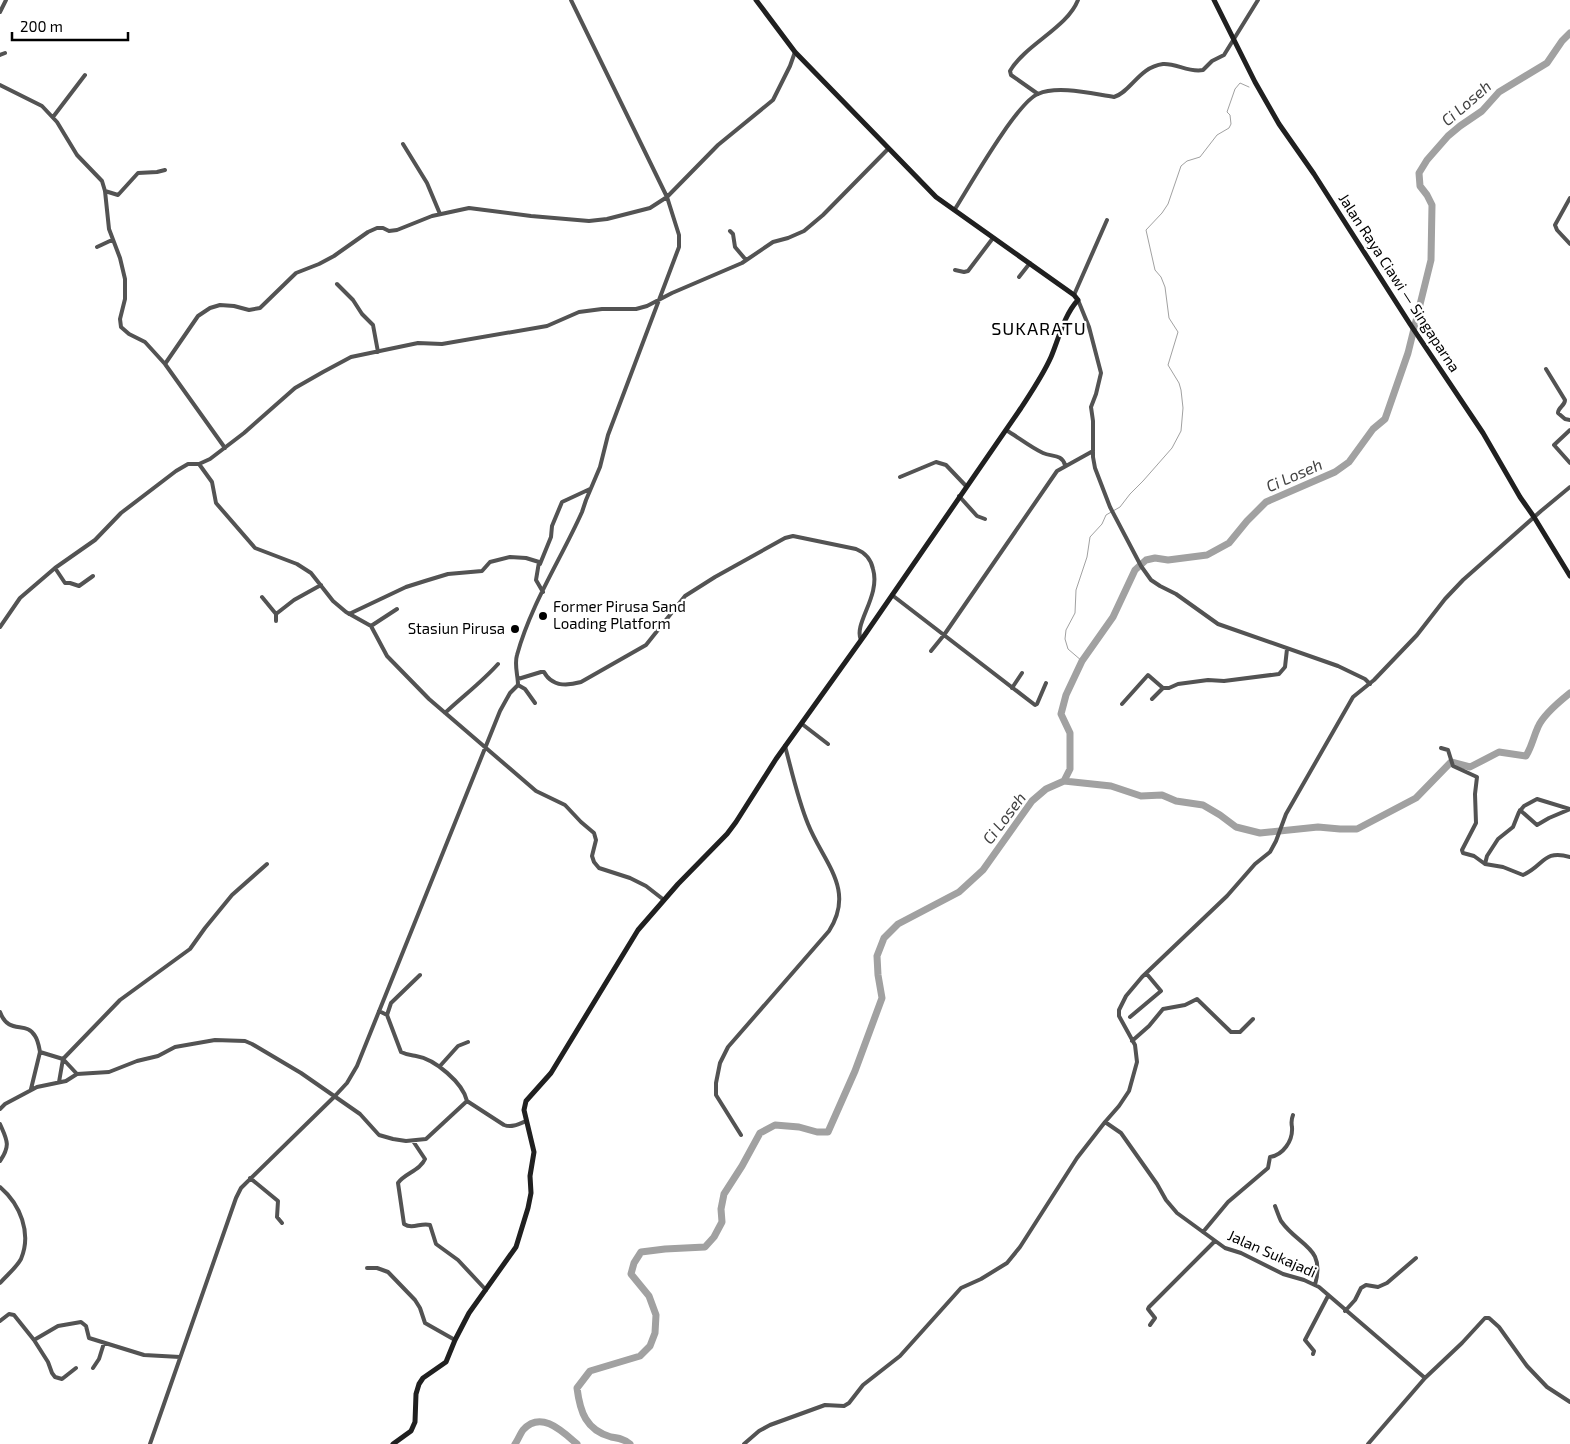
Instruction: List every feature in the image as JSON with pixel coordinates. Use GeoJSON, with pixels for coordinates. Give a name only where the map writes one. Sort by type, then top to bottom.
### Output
{"type":"FeatureCollection","features":[{"type":"Feature","properties":{"kind":"street"},"geometry":{"type":"LineString","coordinates":[[0,12],[6,0]]}},
{"type":"Feature","properties":{"kind":"street"},"geometry":{"type":"LineString","coordinates":[[150,1444],[241,1188],[334,1097],[347,1083],[357,1066],[500,710],[510,692],[518,685],[516,672],[517,656],[543,592],[571,537],[600,467],[608,435],[679,247],[678,229],[667,197],[571,0]]}},
{"type":"Feature","properties":{"kind":"street"},"geometry":{"type":"LineString","coordinates":[[756,0],[795,52],[936,197],[1076,297],[1089,327],[1101,373],[1091,407],[1095,468],[1112,512],[1141,566],[1156,585],[1176,594],[1218,624],[1338,666],[1365,679],[1370,684]]}},
{"type":"Feature","properties":{"kind":"street"},"geometry":{"type":"LineString","coordinates":[[1038,94],[1012,75],[1010,71],[1022,56],[1058,26],[1075,7],[1078,0]]}},
{"type":"Feature","properties":{"kind":"street","name":"Jalan Raya Ciawi — Singaparna"},"geometry":{"type":"LineString","coordinates":[[1214,0],[1255,82],[1279,124],[1320,183],[1419,338],[1483,433],[1520,497],[1570,576]]}},
{"type":"Feature","properties":{"kind":"street"},"geometry":{"type":"LineString","coordinates":[[955,210],[1012,121],[1023,107],[1038,94],[1071,90],[1117,96],[1137,76],[1162,64],[1189,70],[1202,70],[1212,61],[1224,55],[1258,0]]}},
{"type":"Feature","properties":{"kind":"street"},"geometry":{"type":"LineString","coordinates":[[164,364],[198,316],[210,308],[228,305],[249,310],[260,308],[296,273],[334,256],[372,230],[383,228],[389,231],[396,230],[440,214],[469,208],[589,221],[607,219],[650,208],[667,197],[718,146],[773,100],[795,52]]}},
{"type":"Feature","properties":{"kind":"street"},"geometry":{"type":"LineString","coordinates":[[53,117],[85,75]]}},
{"type":"Feature","properties":{"kind":"street"},"geometry":{"type":"LineString","coordinates":[[0,85],[34,100],[42,106],[53,117],[77,155],[102,180],[109,229],[120,258],[125,279],[125,299],[120,319],[121,327],[129,334],[145,342],[164,364],[224,448]]}},
{"type":"Feature","properties":{"kind":"street"},"geometry":{"type":"LineString","coordinates":[[403,144],[427,182],[440,214]]}},
{"type":"Feature","properties":{"kind":"street"},"geometry":{"type":"LineString","coordinates":[[0,627],[16,603],[55,568],[95,540],[122,513],[163,480],[188,464],[199,464],[210,459],[304,382],[351,357],[418,343],[442,344],[547,326],[579,312],[602,308],[636,309],[647,306],[746,260],[773,242],[804,231],[823,215],[888,149]]}},
{"type":"Feature","properties":{"kind":"street"},"geometry":{"type":"LineString","coordinates":[[105,192],[118,195],[140,172],[164,170]]}},
{"type":"Feature","properties":{"kind":"street"},"geometry":{"type":"LineString","coordinates":[[1570,198],[1555,225],[1557,230],[1570,244]]}},
{"type":"Feature","properties":{"kind":"street"},"geometry":{"type":"LineString","coordinates":[[393,1444],[411,1432],[415,1422],[416,1389],[423,1378],[446,1362],[469,1313],[516,1247],[531,1193],[530,1176],[534,1152],[524,1110],[526,1101],[551,1073],[638,930],[727,834],[785,746],[861,640],[1038,382],[1076,297],[1107,220]]}},
{"type":"Feature","properties":{"kind":"street"},"geometry":{"type":"LineString","coordinates":[[730,230],[733,234],[735,247],[746,260]]}},
{"type":"Feature","properties":{"kind":"street"},"geometry":{"type":"LineString","coordinates":[[955,270],[968,271],[992,238]]}},
{"type":"Feature","properties":{"kind":"street"},"geometry":{"type":"LineString","coordinates":[[97,247],[112,240]]}},
{"type":"Feature","properties":{"kind":"street"},"geometry":{"type":"LineString","coordinates":[[1019,277],[1030,263]]}},
{"type":"Feature","properties":{"kind":"street"},"geometry":{"type":"LineString","coordinates":[[337,284],[353,300],[374,327],[378,352]]}},
{"type":"Feature","properties":{"kind":"street"},"geometry":{"type":"LineString","coordinates":[[1546,369],[1565,400],[1558,413],[1565,419],[1570,420]]}},
{"type":"Feature","properties":{"kind":"street"},"geometry":{"type":"LineString","coordinates":[[1006,430],[1043,454],[1057,456],[1066,465]]}},
{"type":"Feature","properties":{"kind":"street"},"geometry":{"type":"LineString","coordinates":[[1570,430],[1554,445],[1570,463]]}},
{"type":"Feature","properties":{"kind":"street"},"geometry":{"type":"LineString","coordinates":[[931,651],[1057,471],[1093,451]]}},
{"type":"Feature","properties":{"kind":"street"},"geometry":{"type":"LineString","coordinates":[[900,477],[936,462],[946,465],[966,486]]}},
{"type":"Feature","properties":{"kind":"street"},"geometry":{"type":"LineString","coordinates":[[199,464],[212,482],[216,503],[255,548],[304,568],[311,573],[334,601],[349,614],[371,626],[387,656],[429,699],[536,791],[565,805],[591,830],[596,840],[592,856],[599,868],[630,878],[646,886],[664,900]]}},
{"type":"Feature","properties":{"kind":"street"},"geometry":{"type":"LineString","coordinates":[[744,1444],[760,1431],[770,1426],[825,1405],[844,1406],[849,1403],[863,1385],[900,1356],[961,1288],[981,1279],[1006,1262],[1020,1247],[1077,1158],[1129,1091],[1137,1062],[1135,1045],[1120,1020],[1119,1010],[1126,996],[1146,973],[1227,896],[1255,864],[1270,852],[1286,814],[1353,697],[1370,684],[1417,635],[1445,599],[1463,580],[1570,487]]}},
{"type":"Feature","properties":{"kind":"street"},"geometry":{"type":"LineString","coordinates":[[543,592],[536,580],[551,537],[552,526],[562,502],[590,489]]}},
{"type":"Feature","properties":{"kind":"street"},"geometry":{"type":"LineString","coordinates":[[959,496],[977,516],[985,519]]}},
{"type":"Feature","properties":{"kind":"street"},"geometry":{"type":"LineString","coordinates":[[518,679],[544,672],[548,678],[560,684],[570,685],[581,682],[646,645],[685,596],[785,538],[793,536],[856,549],[865,553],[871,562],[874,571],[875,588],[859,629],[861,640]]}},
{"type":"Feature","properties":{"kind":"street"},"geometry":{"type":"LineString","coordinates":[[349,614],[406,587],[448,574],[481,571],[490,562],[512,557],[536,560],[540,564]]}},
{"type":"Feature","properties":{"kind":"street"},"geometry":{"type":"LineString","coordinates":[[55,568],[64,583],[72,583],[77,586],[94,576]]}},
{"type":"Feature","properties":{"kind":"street"},"geometry":{"type":"LineString","coordinates":[[276,614],[292,601],[321,585]]}},
{"type":"Feature","properties":{"kind":"street"},"geometry":{"type":"LineString","coordinates":[[892,595],[1036,705],[1046,683]]}},
{"type":"Feature","properties":{"kind":"street"},"geometry":{"type":"LineString","coordinates":[[262,596],[276,614],[276,621]]}},
{"type":"Feature","properties":{"kind":"street"},"geometry":{"type":"LineString","coordinates":[[371,626],[397,609]]}},
{"type":"Feature","properties":{"kind":"street"},"geometry":{"type":"LineString","coordinates":[[1152,699],[1163,688],[1178,684],[1208,680],[1224,681],[1279,674],[1285,667],[1287,649]]}},
{"type":"Feature","properties":{"kind":"street"},"geometry":{"type":"LineString","coordinates":[[445,713],[466,692],[480,683],[498,664]]}},
{"type":"Feature","properties":{"kind":"street"},"geometry":{"type":"LineString","coordinates":[[1012,688],[1022,673]]}},
{"type":"Feature","properties":{"kind":"street"},"geometry":{"type":"LineString","coordinates":[[1122,704],[1148,675],[1163,688]]}},
{"type":"Feature","properties":{"kind":"street"},"geometry":{"type":"LineString","coordinates":[[518,685],[525,689],[535,703]]}},
{"type":"Feature","properties":{"kind":"street"},"geometry":{"type":"LineString","coordinates":[[802,724],[828,744]]}},
{"type":"Feature","properties":{"kind":"street"},"geometry":{"type":"LineString","coordinates":[[741,1135],[716,1095],[716,1083],[722,1058],[728,1047],[829,931],[840,907],[839,889],[828,861],[808,826],[785,746]]}},
{"type":"Feature","properties":{"kind":"street"},"geometry":{"type":"LineString","coordinates":[[1441,748],[1448,750],[1451,762],[1477,777],[1475,794],[1476,823],[1462,851],[1463,853],[1474,856],[1484,864],[1503,867],[1523,875],[1551,855],[1560,854],[1570,857]]}},
{"type":"Feature","properties":{"kind":"street"},"geometry":{"type":"LineString","coordinates":[[1484,864],[1498,839],[1513,828],[1520,810],[1524,806],[1537,798],[1570,809]]}},
{"type":"Feature","properties":{"kind":"street"},"geometry":{"type":"LineString","coordinates":[[1520,810],[1537,826],[1549,818],[1570,809]]}},
{"type":"Feature","properties":{"kind":"street"},"geometry":{"type":"LineString","coordinates":[[59,1082],[63,1059],[115,1004],[190,949],[232,895],[267,864]]}},
{"type":"Feature","properties":{"kind":"street"},"geometry":{"type":"LineString","coordinates":[[1130,1017],[1161,991],[1146,973]]}},
{"type":"Feature","properties":{"kind":"street"},"geometry":{"type":"LineString","coordinates":[[420,975],[392,1004],[388,1015],[401,1052],[440,1066],[463,1090],[467,1101],[504,1125],[516,1125],[526,1121]]}},
{"type":"Feature","properties":{"kind":"street"},"geometry":{"type":"LineString","coordinates":[[1132,1041],[1149,1026],[1163,1009],[1185,1005],[1197,999],[1233,1032],[1242,1031],[1253,1019]]}},
{"type":"Feature","properties":{"kind":"street"},"geometry":{"type":"LineString","coordinates":[[379,1011],[388,1015]]}},
{"type":"Feature","properties":{"kind":"street"},"geometry":{"type":"LineString","coordinates":[[0,1012],[5,1023],[29,1030],[35,1036],[40,1052],[32,1089]]}},
{"type":"Feature","properties":{"kind":"street"},"geometry":{"type":"LineString","coordinates":[[0,1109],[3,1104],[42,1085],[68,1080],[77,1074],[109,1072],[137,1061],[158,1056],[175,1047],[215,1040],[245,1041],[252,1044],[301,1073],[360,1114],[379,1135],[413,1141],[426,1138],[467,1101]]}},
{"type":"Feature","properties":{"kind":"street"},"geometry":{"type":"LineString","coordinates":[[440,1066],[458,1046],[468,1042]]}},
{"type":"Feature","properties":{"kind":"street"},"geometry":{"type":"LineString","coordinates":[[40,1052],[63,1059],[77,1074]]}},
{"type":"Feature","properties":{"kind":"street"},"geometry":{"type":"LineString","coordinates":[[1203,1232],[1228,1202],[1268,1168],[1270,1157],[1278,1156],[1284,1150],[1289,1139],[1293,1115]]}},
{"type":"Feature","properties":{"kind":"street","name":"Jalan Sukajadi"},"geometry":{"type":"LineString","coordinates":[[1105,1122],[1121,1133],[1158,1184],[1166,1200],[1177,1213],[1225,1248],[1241,1253],[1283,1274],[1315,1285],[1425,1378]]}},
{"type":"Feature","properties":{"kind":"street"},"geometry":{"type":"LineString","coordinates":[[0,1124],[8,1144],[5,1154],[0,1161]]}},
{"type":"Feature","properties":{"kind":"street"},"geometry":{"type":"LineString","coordinates":[[413,1141],[425,1160],[421,1166],[398,1183],[404,1224],[411,1227],[426,1223],[430,1224],[436,1244],[458,1260],[486,1290]]}},
{"type":"Feature","properties":{"kind":"street"},"geometry":{"type":"LineString","coordinates":[[250,1178],[277,1200],[277,1217],[282,1223]]}},
{"type":"Feature","properties":{"kind":"street"},"geometry":{"type":"LineString","coordinates":[[0,1187],[16,1204],[24,1226],[25,1235],[21,1258],[14,1269],[0,1283]]}},
{"type":"Feature","properties":{"kind":"street"},"geometry":{"type":"LineString","coordinates":[[1276,1206],[1280,1219],[1312,1249],[1316,1257],[1318,1275],[1315,1285]]}},
{"type":"Feature","properties":{"kind":"street"},"geometry":{"type":"LineString","coordinates":[[1150,1325],[1155,1318],[1148,1309],[1149,1307],[1215,1241]]}},
{"type":"Feature","properties":{"kind":"street"},"geometry":{"type":"LineString","coordinates":[[1345,1311],[1356,1300],[1361,1288],[1366,1285],[1378,1287],[1387,1283],[1416,1258]]}},
{"type":"Feature","properties":{"kind":"street"},"geometry":{"type":"LineString","coordinates":[[368,1268],[377,1268],[388,1272],[415,1300],[425,1323],[455,1340]]}},
{"type":"Feature","properties":{"kind":"street"},"geometry":{"type":"LineString","coordinates":[[1313,1354],[1314,1351],[1305,1340],[1328,1296]]}},
{"type":"Feature","properties":{"kind":"street"},"geometry":{"type":"LineString","coordinates":[[0,1321],[9,1314],[13,1314],[34,1340],[55,1377],[62,1379],[76,1368]]}},
{"type":"Feature","properties":{"kind":"street"},"geometry":{"type":"LineString","coordinates":[[1368,1444],[1425,1378],[1485,1318],[1494,1321],[1527,1366],[1547,1387],[1570,1402]]}},
{"type":"Feature","properties":{"kind":"street"},"geometry":{"type":"LineString","coordinates":[[34,1340],[58,1326],[82,1322],[86,1326],[88,1338],[104,1344],[125,1348],[144,1355],[180,1357]]}},
{"type":"Feature","properties":{"kind":"street"},"geometry":{"type":"LineString","coordinates":[[94,1368],[104,1344]]}},
{"type":"Feature","properties":{"kind":"waterway","name":"Ci Loseh"},"geometry":{"type":"LineString","coordinates":[[630,1444],[619,1438],[602,1434],[590,1425],[582,1412],[577,1388],[590,1371],[640,1356],[650,1346],[655,1333],[656,1315],[649,1296],[631,1274],[634,1263],[641,1252],[705,1247],[714,1237],[722,1222],[721,1209],[724,1194],[760,1133],[775,1125],[828,1132],[855,1071],[882,998],[877,956],[884,938],[898,924],[959,892],[983,870],[1032,801],[1046,789],[1064,781],[1070,769],[1070,733],[1061,714],[1066,695],[1082,661],[1113,617],[1135,570],[1146,560],[1155,558],[1168,560],[1207,555],[1229,543],[1266,502],[1335,472],[1349,462],[1373,429],[1385,419],[1408,353],[1431,260],[1432,205],[1420,186],[1419,173],[1427,160],[1448,136],[1482,111],[1499,92],[1547,63],[1570,33]]}},
{"type":"Feature","properties":{"kind":"waterway"},"geometry":{"type":"LineString","coordinates":[[1082,661],[1068,649],[1065,639],[1066,630],[1075,613],[1076,590],[1087,557],[1090,537],[1102,524],[1106,515],[1120,507],[1172,448],[1181,431],[1183,408],[1181,390],[1168,365],[1178,332],[1169,318],[1165,287],[1161,277],[1155,270],[1146,230],[1168,204],[1181,166],[1187,161],[1200,157],[1217,135],[1229,128],[1231,124],[1230,115],[1227,112],[1235,89],[1240,83],[1249,87]]}},
{"type":"Feature","properties":{"kind":"waterway"},"geometry":{"type":"LineString","coordinates":[[1064,781],[1111,786],[1141,796],[1162,795],[1176,801],[1203,805],[1236,827],[1260,833],[1318,827],[1357,829],[1416,798],[1451,762],[1470,767],[1499,752],[1526,756],[1540,722],[1552,708],[1570,693]]}},
{"type":"Feature","properties":{"kind":"waterway","name":"Ci Loseh"},"geometry":{"type":"LineString","coordinates":[[515,1444],[523,1430],[530,1424],[537,1422],[551,1425],[577,1444]]}},
{"type":"Feature","properties":{"kind":"place","name":"Former Pirusa Sand Loading Platform"},"geometry":{"type":"Point","coordinates":[543,616]}},
{"type":"Feature","properties":{"kind":"place","name":"Stasiun Pirusa"},"geometry":{"type":"Point","coordinates":[515,629]}},
{"type":"Feature","properties":{"kind":"district","name":"SUKARATU"},"geometry":{"type":"Point","coordinates":[1039,329]}}]}
